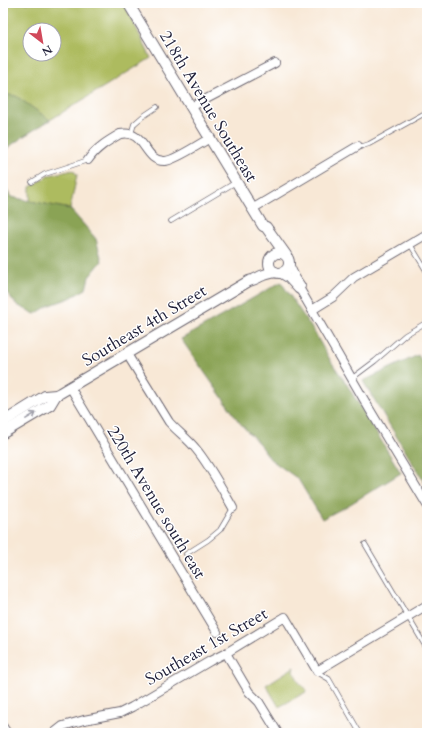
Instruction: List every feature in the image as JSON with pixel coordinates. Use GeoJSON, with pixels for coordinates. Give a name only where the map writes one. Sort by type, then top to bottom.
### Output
{"type":"FeatureCollection","features":[{"type":"Feature","properties":{"kind":"street","name":"218th Avenue Southeast"},"geometry":{"type":"LineString","coordinates":[[128,3],[252,209],[288,259],[295,277],[302,287],[301,291]]}},
{"type":"Feature","properties":{"kind":"street"},"geometry":{"type":"LineString","coordinates":[[191,107],[275,63]]}},
{"type":"Feature","properties":{"kind":"street"},"geometry":{"type":"LineString","coordinates":[[88,160],[92,153],[124,134],[131,134],[139,138],[152,156],[166,161],[210,138]]}},
{"type":"Feature","properties":{"kind":"street"},"geometry":{"type":"LineString","coordinates":[[252,209],[358,146]]}},
{"type":"Feature","properties":{"kind":"street","name":"218th Avenue Southeast"},"geometry":{"type":"LineString","coordinates":[[263,226],[263,230],[270,244],[270,259]]}},
{"type":"Feature","properties":{"kind":"street"},"geometry":{"type":"LineString","coordinates":[[312,310],[333,297],[354,277],[427,234]]}},
{"type":"Feature","properties":{"kind":"street"},"geometry":{"type":"LineString","coordinates":[[280,253],[288,259],[288,268],[286,271],[278,273],[270,267],[270,259],[280,253]]}},
{"type":"Feature","properties":{"kind":"street","name":"Southeast 4th Street"},"geometry":{"type":"LineString","coordinates":[[249,281],[250,277],[270,259]]}},
{"type":"Feature","properties":{"kind":"street","name":"Southeast 4th Street"},"geometry":{"type":"LineString","coordinates":[[3,422],[45,396],[56,395],[70,387],[249,281],[269,273],[278,273]]}},
{"type":"Feature","properties":{"kind":"street","name":"218th Avenue Southeast"},"geometry":{"type":"LineString","coordinates":[[278,273],[288,278],[298,290],[301,291],[351,379],[427,505]]}},
{"type":"Feature","properties":{"kind":"street"},"geometry":{"type":"LineString","coordinates":[[127,354],[169,422],[176,431],[195,447],[201,455],[233,508]]}},
{"type":"Feature","properties":{"kind":"street","name":"220th Avenue south east"},"geometry":{"type":"LineString","coordinates":[[70,387],[217,632]]}},
{"type":"Feature","properties":{"kind":"street","name":"Southeast 4th Street"},"geometry":{"type":"LineString","coordinates":[[3,433],[50,405],[56,395]]}},
{"type":"Feature","properties":{"kind":"street"},"geometry":{"type":"LineString","coordinates":[[317,672],[427,605]]}},
{"type":"Feature","properties":{"kind":"street","name":"Southeast 1st Street"},"geometry":{"type":"LineString","coordinates":[[54,733],[64,726],[84,720],[120,713],[132,707],[284,618],[317,672]]}},
{"type":"Feature","properties":{"kind":"street"},"geometry":{"type":"LineString","coordinates":[[226,653],[248,692],[259,702],[278,733]]}},
{"type":"Feature","properties":{"kind":"street"},"geometry":{"type":"LineString","coordinates":[[3,727],[7,733]]}},
{"type":"Feature","properties":{"kind":"lane"},"geometry":{"type":"LineString","coordinates":[[131,134],[134,124],[157,107]]}},
{"type":"Feature","properties":{"kind":"lane"},"geometry":{"type":"LineString","coordinates":[[358,146],[372,143],[427,112]]}},
{"type":"Feature","properties":{"kind":"lane"},"geometry":{"type":"LineString","coordinates":[[32,182],[45,174],[88,160]]}},
{"type":"Feature","properties":{"kind":"lane"},"geometry":{"type":"LineString","coordinates":[[171,221],[236,181]]}},
{"type":"Feature","properties":{"kind":"lane"},"geometry":{"type":"LineString","coordinates":[[410,244],[427,272]]}},
{"type":"Feature","properties":{"kind":"lane"},"geometry":{"type":"LineString","coordinates":[[351,379],[375,361],[405,335],[427,322]]}},
{"type":"Feature","properties":{"kind":"lane"},"geometry":{"type":"LineString","coordinates":[[186,554],[208,540],[220,530],[233,508]]}},
{"type":"Feature","properties":{"kind":"lane"},"geometry":{"type":"LineString","coordinates":[[365,544],[427,649]]}},
{"type":"Feature","properties":{"kind":"lane"},"geometry":{"type":"LineString","coordinates":[[317,672],[329,679],[360,733]]}},
{"type":"Feature","properties":{"kind":"green space"},"geometry":{"type":"Polygon","coordinates":[[[3,3],[124,3],[151,58],[24,136],[3,151],[3,3]]]}},
{"type":"Feature","properties":{"kind":"green space"},"geometry":{"type":"Polygon","coordinates":[[[3,94],[16,96],[50,120],[3,151],[3,94]]]}},
{"type":"Feature","properties":{"kind":"green space"},"geometry":{"type":"Polygon","coordinates":[[[73,170],[77,175],[70,209],[30,201],[30,187],[50,175],[73,170]]]}},
{"type":"Feature","properties":{"kind":"green space"},"geometry":{"type":"Polygon","coordinates":[[[3,184],[11,197],[70,209],[96,239],[102,261],[89,277],[86,289],[70,298],[48,306],[35,314],[17,305],[7,293],[3,273],[3,184]]]}},
{"type":"Feature","properties":{"kind":"green space"},"geometry":{"type":"Polygon","coordinates":[[[281,282],[313,330],[401,473],[347,506],[322,519],[298,479],[270,459],[262,447],[239,422],[181,339],[281,282]]]}},
{"type":"Feature","properties":{"kind":"green space"},"geometry":{"type":"Polygon","coordinates":[[[418,355],[427,369],[427,487],[363,381],[418,355]]]}},
{"type":"Feature","properties":{"kind":"green space"},"geometry":{"type":"Polygon","coordinates":[[[294,667],[293,671],[299,682],[306,689],[306,692],[279,707],[266,685],[294,667]]]}}]}
